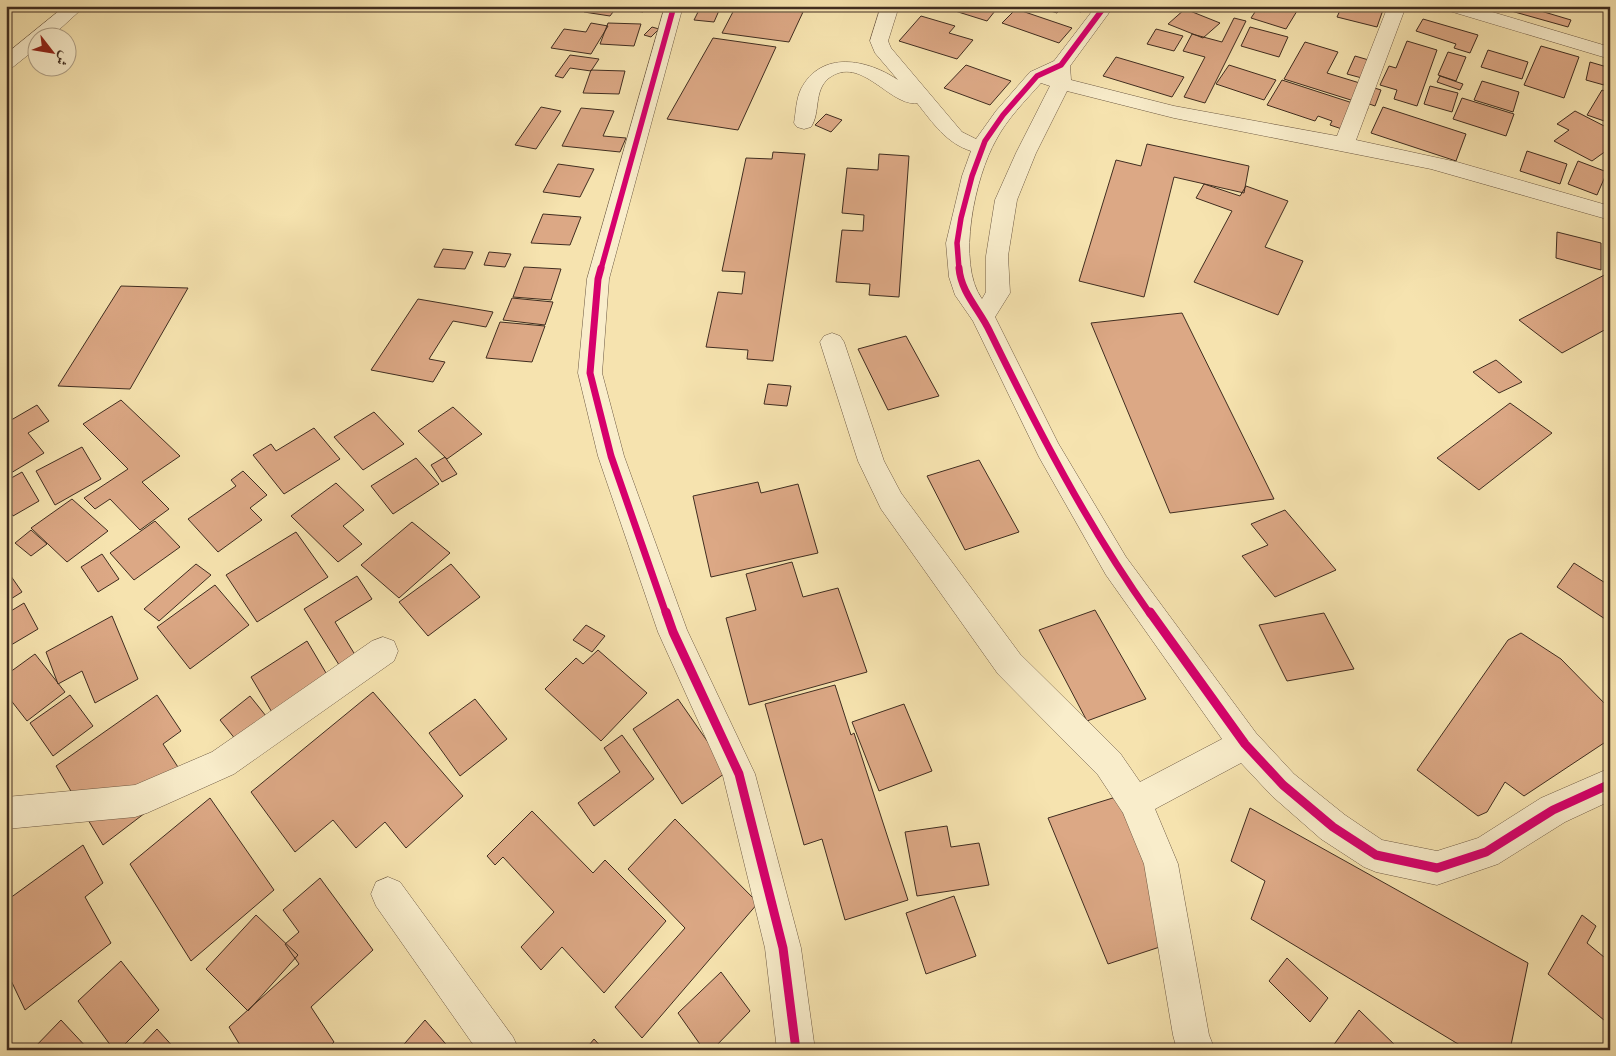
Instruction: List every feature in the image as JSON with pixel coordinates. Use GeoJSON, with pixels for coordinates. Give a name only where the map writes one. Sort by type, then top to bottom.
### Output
{"type":"FeatureCollection","features":[{"type":"Feature","properties":{"kind":"street"},"geometry":{"type":"LineString","coordinates":[[50,28],[76,6]]}},
{"type":"Feature","properties":{"kind":"street"},"geometry":{"type":"LineString","coordinates":[[674,6],[598,279],[590,373],[611,456],[673,632],[739,774],[783,948],[796,1050]]}},
{"type":"Feature","properties":{"kind":"street"},"geometry":{"type":"LineString","coordinates":[[890,6],[879,41],[882,49],[955,136],[964,142],[982,147]]}},
{"type":"Feature","properties":{"kind":"street"},"geometry":{"type":"LineString","coordinates":[[983,317],[998,293],[997,256],[1006,200],[1061,75],[1105,6]]}},
{"type":"Feature","properties":{"kind":"street"},"geometry":{"type":"LineString","coordinates":[[1344,144],[1397,6]]}},
{"type":"Feature","properties":{"kind":"street"},"geometry":{"type":"LineString","coordinates":[[1452,6],[1610,53]]}},
{"type":"Feature","properties":{"kind":"street"},"geometry":{"type":"LineString","coordinates":[[6,64],[28,46]]}},
{"type":"Feature","properties":{"kind":"street"},"geometry":{"type":"LineString","coordinates":[[804,123],[810,90],[818,75],[827,69],[838,66],[867,71],[878,76],[900,92],[927,102]]}},
{"type":"Feature","properties":{"kind":"street"},"geometry":{"type":"LineString","coordinates":[[1610,213],[1408,156],[1167,109],[1061,75],[1037,76],[1002,115],[982,147],[961,218],[957,243],[960,277],[967,295],[983,317],[1048,450],[1116,566],[1246,744],[1283,785],[1333,828],[1376,855],[1437,868],[1486,852],[1554,810],[1610,784]]}},
{"type":"Feature","properties":{"kind":"street"},"geometry":{"type":"LineString","coordinates":[[832,342],[871,461],[891,501],[1009,664],[1109,764],[1135,802],[1161,864],[1190,1035],[1196,1050]]}},
{"type":"Feature","properties":{"kind":"street"},"geometry":{"type":"LineString","coordinates":[[6,813],[135,801],[223,763],[382,651]]}},
{"type":"Feature","properties":{"kind":"street"},"geometry":{"type":"LineString","coordinates":[[1135,802],[1246,744]]}},
{"type":"Feature","properties":{"kind":"street"},"geometry":{"type":"LineString","coordinates":[[388,894],[500,1050]]}},
{"type":"Feature","properties":{"kind":"building"},"geometry":{"type":"Polygon","coordinates":[[[589,6],[647,6],[643,12],[616,8],[610,16],[584,12],[589,6]]]}},
{"type":"Feature","properties":{"kind":"building"},"geometry":{"type":"Polygon","coordinates":[[[701,6],[721,6],[714,22],[694,20],[701,6]]]}},
{"type":"Feature","properties":{"kind":"building"},"geometry":{"type":"Polygon","coordinates":[[[736,6],[759,6],[803,12],[789,42],[722,33],[736,6]]]}},
{"type":"Feature","properties":{"kind":"building"},"geometry":{"type":"Polygon","coordinates":[[[939,6],[999,6],[987,21],[939,6]]]}},
{"type":"Feature","properties":{"kind":"building"},"geometry":{"type":"Polygon","coordinates":[[[1035,6],[1063,6],[1057,13],[1035,6]]]}},
{"type":"Feature","properties":{"kind":"building"},"geometry":{"type":"Polygon","coordinates":[[[1072,6],[1086,6],[1081,12],[1070,9],[1072,6]]]}},
{"type":"Feature","properties":{"kind":"building"},"geometry":{"type":"Polygon","coordinates":[[[1259,6],[1281,6],[1297,11],[1286,29],[1251,18],[1259,6]]]}},
{"type":"Feature","properties":{"kind":"building"},"geometry":{"type":"Polygon","coordinates":[[[1342,6],[1384,7],[1377,27],[1337,17],[1342,6]]]}},
{"type":"Feature","properties":{"kind":"building"},"geometry":{"type":"Polygon","coordinates":[[[1505,6],[1524,6],[1571,20],[1568,27],[1504,9],[1505,6]]]}},
{"type":"Feature","properties":{"kind":"building"},"geometry":{"type":"Polygon","coordinates":[[[1016,9],[1072,28],[1059,43],[1002,23],[1016,9]]]}},
{"type":"Feature","properties":{"kind":"building"},"geometry":{"type":"Polygon","coordinates":[[[1185,9],[1220,23],[1203,38],[1168,24],[1185,9]]]}},
{"type":"Feature","properties":{"kind":"building"},"geometry":{"type":"Polygon","coordinates":[[[921,16],[955,26],[949,33],[973,40],[957,59],[899,41],[921,16]]]}},
{"type":"Feature","properties":{"kind":"building"},"geometry":{"type":"Polygon","coordinates":[[[1234,18],[1246,21],[1205,103],[1184,97],[1205,57],[1183,51],[1192,34],[1222,42],[1234,18]]]}},
{"type":"Feature","properties":{"kind":"building"},"geometry":{"type":"Polygon","coordinates":[[[1423,19],[1478,35],[1470,53],[1454,48],[1456,44],[1416,31],[1423,19]]]}},
{"type":"Feature","properties":{"kind":"building"},"geometry":{"type":"Polygon","coordinates":[[[591,23],[608,26],[591,54],[551,48],[564,29],[586,32],[591,23]]]}},
{"type":"Feature","properties":{"kind":"building"},"geometry":{"type":"Polygon","coordinates":[[[608,23],[641,24],[634,46],[600,44],[608,23]]]}},
{"type":"Feature","properties":{"kind":"building"},"geometry":{"type":"Polygon","coordinates":[[[652,27],[659,29],[651,37],[644,35],[652,27]]]}},
{"type":"Feature","properties":{"kind":"building"},"geometry":{"type":"Polygon","coordinates":[[[1250,27],[1288,37],[1279,57],[1241,46],[1250,27]]]}},
{"type":"Feature","properties":{"kind":"building"},"geometry":{"type":"Polygon","coordinates":[[[1156,29],[1183,36],[1174,51],[1147,44],[1156,29]]]}},
{"type":"Feature","properties":{"kind":"building"},"geometry":{"type":"Polygon","coordinates":[[[713,38],[776,47],[738,130],[667,119],[713,38]]]}},
{"type":"Feature","properties":{"kind":"building"},"geometry":{"type":"Polygon","coordinates":[[[1407,41],[1437,50],[1417,106],[1394,99],[1397,90],[1380,85],[1389,66],[1396,68],[1407,41]]]}},
{"type":"Feature","properties":{"kind":"building"},"geometry":{"type":"Polygon","coordinates":[[[1305,42],[1338,52],[1327,73],[1363,84],[1354,101],[1284,79],[1305,42]]]}},
{"type":"Feature","properties":{"kind":"building"},"geometry":{"type":"Polygon","coordinates":[[[1541,46],[1579,57],[1564,98],[1524,85],[1541,46]]]}},
{"type":"Feature","properties":{"kind":"building"},"geometry":{"type":"Polygon","coordinates":[[[1488,50],[1528,62],[1522,79],[1481,67],[1488,50]]]}},
{"type":"Feature","properties":{"kind":"building"},"geometry":{"type":"Polygon","coordinates":[[[1448,52],[1466,57],[1456,81],[1438,75],[1448,52]]]}},
{"type":"Feature","properties":{"kind":"building"},"geometry":{"type":"Polygon","coordinates":[[[570,55],[599,59],[591,71],[570,68],[563,78],[555,76],[570,55]]]}},
{"type":"Feature","properties":{"kind":"building"},"geometry":{"type":"Polygon","coordinates":[[[1355,56],[1379,63],[1373,81],[1347,74],[1355,56]]]}},
{"type":"Feature","properties":{"kind":"building"},"geometry":{"type":"Polygon","coordinates":[[[1116,57],[1184,77],[1172,97],[1103,76],[1116,57]]]}},
{"type":"Feature","properties":{"kind":"building"},"geometry":{"type":"Polygon","coordinates":[[[1590,62],[1607,67],[1604,85],[1586,80],[1590,62]]]}},
{"type":"Feature","properties":{"kind":"building"},"geometry":{"type":"Polygon","coordinates":[[[966,65],[1011,81],[990,105],[944,88],[966,65]]]}},
{"type":"Feature","properties":{"kind":"building"},"geometry":{"type":"Polygon","coordinates":[[[1229,65],[1276,80],[1264,100],[1216,84],[1229,65]]]}},
{"type":"Feature","properties":{"kind":"building"},"geometry":{"type":"Polygon","coordinates":[[[591,70],[625,71],[619,94],[583,93],[591,70]]]}},
{"type":"Feature","properties":{"kind":"building"},"geometry":{"type":"Polygon","coordinates":[[[1440,76],[1463,84],[1460,90],[1437,82],[1440,76]]]}},
{"type":"Feature","properties":{"kind":"building"},"geometry":{"type":"Polygon","coordinates":[[[1282,80],[1368,108],[1354,133],[1330,125],[1332,121],[1318,116],[1315,121],[1267,105],[1282,80]]]}},
{"type":"Feature","properties":{"kind":"building"},"geometry":{"type":"Polygon","coordinates":[[[1482,81],[1519,92],[1513,112],[1474,100],[1482,81]]]}},
{"type":"Feature","properties":{"kind":"building"},"geometry":{"type":"Polygon","coordinates":[[[1368,86],[1381,90],[1375,106],[1361,101],[1368,86]]]}},
{"type":"Feature","properties":{"kind":"building"},"geometry":{"type":"Polygon","coordinates":[[[1430,86],[1458,93],[1452,112],[1424,104],[1430,86]]]}},
{"type":"Feature","properties":{"kind":"building"},"geometry":{"type":"Polygon","coordinates":[[[1602,90],[1610,93],[1610,123],[1587,115],[1602,90]]]}},
{"type":"Feature","properties":{"kind":"building"},"geometry":{"type":"Polygon","coordinates":[[[1462,98],[1514,114],[1506,136],[1453,119],[1462,98]]]}},
{"type":"Feature","properties":{"kind":"building"},"geometry":{"type":"Polygon","coordinates":[[[541,107],[561,111],[536,149],[515,145],[541,107]]]}},
{"type":"Feature","properties":{"kind":"building"},"geometry":{"type":"Polygon","coordinates":[[[1383,107],[1466,134],[1456,161],[1371,133],[1383,107]]]}},
{"type":"Feature","properties":{"kind":"building"},"geometry":{"type":"Polygon","coordinates":[[[581,108],[614,111],[603,136],[626,138],[620,152],[562,146],[581,108]]]}},
{"type":"Feature","properties":{"kind":"building"},"geometry":{"type":"Polygon","coordinates":[[[1575,111],[1610,129],[1610,148],[1592,161],[1554,141],[1569,130],[1557,124],[1575,111]]]}},
{"type":"Feature","properties":{"kind":"building"},"geometry":{"type":"Polygon","coordinates":[[[826,114],[842,120],[831,132],[815,125],[826,114]]]}},
{"type":"Feature","properties":{"kind":"building"},"geometry":{"type":"Polygon","coordinates":[[[1147,144],[1249,166],[1244,193],[1174,177],[1144,297],[1079,281],[1116,160],[1141,166],[1147,144]]]}},
{"type":"Feature","properties":{"kind":"building"},"geometry":{"type":"Polygon","coordinates":[[[1527,151],[1567,164],[1560,184],[1520,171],[1527,151]]]}},
{"type":"Feature","properties":{"kind":"building"},"geometry":{"type":"Polygon","coordinates":[[[773,152],[805,154],[773,361],[747,359],[748,350],[706,347],[718,292],[742,294],[745,272],[722,271],[746,158],[772,159],[773,152]]]}},
{"type":"Feature","properties":{"kind":"building"},"geometry":{"type":"Polygon","coordinates":[[[879,154],[909,156],[899,297],[869,295],[870,284],[836,282],[842,230],[863,231],[864,215],[842,213],[847,168],[878,170],[879,154]]]}},
{"type":"Feature","properties":{"kind":"building"},"geometry":{"type":"Polygon","coordinates":[[[1578,161],[1607,172],[1597,195],[1568,184],[1578,161]]]}},
{"type":"Feature","properties":{"kind":"building"},"geometry":{"type":"Polygon","coordinates":[[[558,164],[594,169],[580,197],[543,192],[558,164]]]}},
{"type":"Feature","properties":{"kind":"building"},"geometry":{"type":"Polygon","coordinates":[[[1204,184],[1240,196],[1246,186],[1288,201],[1265,247],[1303,261],[1278,315],[1194,282],[1232,211],[1196,198],[1204,184]]]}},
{"type":"Feature","properties":{"kind":"building"},"geometry":{"type":"Polygon","coordinates":[[[543,214],[581,217],[570,245],[531,243],[543,214]]]}},
{"type":"Feature","properties":{"kind":"building"},"geometry":{"type":"Polygon","coordinates":[[[1557,232],[1601,243],[1601,270],[1556,258],[1557,232]]]}},
{"type":"Feature","properties":{"kind":"building"},"geometry":{"type":"Polygon","coordinates":[[[443,249],[473,252],[465,269],[434,267],[443,249]]]}},
{"type":"Feature","properties":{"kind":"building"},"geometry":{"type":"Polygon","coordinates":[[[489,252],[511,254],[505,267],[484,265],[489,252]]]}},
{"type":"Feature","properties":{"kind":"building"},"geometry":{"type":"Polygon","coordinates":[[[524,267],[561,269],[551,300],[513,297],[524,267]]]}},
{"type":"Feature","properties":{"kind":"building"},"geometry":{"type":"Polygon","coordinates":[[[1610,272],[1610,327],[1562,353],[1519,320],[1610,272]]]}},
{"type":"Feature","properties":{"kind":"building"},"geometry":{"type":"Polygon","coordinates":[[[121,286],[188,288],[130,389],[58,386],[121,286]]]}},
{"type":"Feature","properties":{"kind":"building"},"geometry":{"type":"Polygon","coordinates":[[[512,298],[553,302],[545,325],[503,320],[512,298]]]}},
{"type":"Feature","properties":{"kind":"building"},"geometry":{"type":"Polygon","coordinates":[[[418,299],[493,312],[486,327],[453,321],[429,359],[445,362],[433,382],[371,370],[418,299]]]}},
{"type":"Feature","properties":{"kind":"building"},"geometry":{"type":"Polygon","coordinates":[[[1182,313],[1274,499],[1170,513],[1091,323],[1182,313]]]}},
{"type":"Feature","properties":{"kind":"building"},"geometry":{"type":"Polygon","coordinates":[[[500,322],[545,326],[532,362],[486,358],[500,322]]]}},
{"type":"Feature","properties":{"kind":"building"},"geometry":{"type":"Polygon","coordinates":[[[906,336],[939,396],[888,410],[858,349],[906,336]]]}},
{"type":"Feature","properties":{"kind":"building"},"geometry":{"type":"Polygon","coordinates":[[[1496,360],[1522,382],[1499,393],[1473,372],[1496,360]]]}},
{"type":"Feature","properties":{"kind":"building"},"geometry":{"type":"Polygon","coordinates":[[[768,384],[791,386],[787,406],[764,404],[768,384]]]}},
{"type":"Feature","properties":{"kind":"building"},"geometry":{"type":"Polygon","coordinates":[[[121,400],[180,456],[142,482],[169,509],[140,530],[110,499],[95,509],[84,498],[128,469],[83,424],[121,400]]]}},
{"type":"Feature","properties":{"kind":"building"},"geometry":{"type":"Polygon","coordinates":[[[1510,403],[1552,433],[1479,490],[1437,458],[1510,403]]]}},
{"type":"Feature","properties":{"kind":"building"},"geometry":{"type":"Polygon","coordinates":[[[37,405],[49,421],[28,433],[44,453],[6,476],[6,423],[37,405]]]}},
{"type":"Feature","properties":{"kind":"building"},"geometry":{"type":"Polygon","coordinates":[[[453,407],[482,434],[447,459],[418,431],[453,407]]]}},
{"type":"Feature","properties":{"kind":"building"},"geometry":{"type":"Polygon","coordinates":[[[374,412],[404,444],[363,470],[334,437],[374,412]]]}},
{"type":"Feature","properties":{"kind":"building"},"geometry":{"type":"Polygon","coordinates":[[[314,428],[340,459],[284,494],[253,455],[271,444],[276,451],[314,428]]]}},
{"type":"Feature","properties":{"kind":"building"},"geometry":{"type":"Polygon","coordinates":[[[82,447],[101,479],[55,505],[36,471],[82,447]]]}},
{"type":"Feature","properties":{"kind":"building"},"geometry":{"type":"Polygon","coordinates":[[[445,457],[457,474],[442,482],[431,465],[445,457]]]}},
{"type":"Feature","properties":{"kind":"building"},"geometry":{"type":"Polygon","coordinates":[[[416,458],[439,484],[393,514],[371,486],[416,458]]]}},
{"type":"Feature","properties":{"kind":"building"},"geometry":{"type":"Polygon","coordinates":[[[979,460],[1019,532],[965,550],[927,476],[979,460]]]}},
{"type":"Feature","properties":{"kind":"building"},"geometry":{"type":"Polygon","coordinates":[[[243,471],[267,495],[250,508],[262,520],[218,552],[188,519],[236,486],[231,480],[243,471]]]}},
{"type":"Feature","properties":{"kind":"building"},"geometry":{"type":"Polygon","coordinates":[[[22,472],[39,501],[13,516],[6,504],[6,481],[22,472]]]}},
{"type":"Feature","properties":{"kind":"building"},"geometry":{"type":"Polygon","coordinates":[[[758,482],[761,493],[798,484],[818,553],[711,577],[693,496],[758,482]]]}},
{"type":"Feature","properties":{"kind":"building"},"geometry":{"type":"Polygon","coordinates":[[[336,483],[364,510],[343,526],[362,544],[338,562],[291,516],[336,483]]]}},
{"type":"Feature","properties":{"kind":"building"},"geometry":{"type":"Polygon","coordinates":[[[72,499],[108,531],[67,562],[31,528],[72,499]]]}},
{"type":"Feature","properties":{"kind":"building"},"geometry":{"type":"Polygon","coordinates":[[[1285,510],[1336,570],[1275,597],[1242,556],[1268,545],[1251,524],[1285,510]]]}},
{"type":"Feature","properties":{"kind":"building"},"geometry":{"type":"Polygon","coordinates":[[[155,521],[180,547],[134,580],[110,553],[155,521]]]}},
{"type":"Feature","properties":{"kind":"building"},"geometry":{"type":"Polygon","coordinates":[[[412,522],[450,553],[399,598],[361,565],[412,522]]]}},
{"type":"Feature","properties":{"kind":"building"},"geometry":{"type":"Polygon","coordinates":[[[31,530],[47,544],[31,556],[15,543],[31,530]]]}},
{"type":"Feature","properties":{"kind":"building"},"geometry":{"type":"Polygon","coordinates":[[[296,532],[328,577],[257,622],[226,575],[296,532]]]}},
{"type":"Feature","properties":{"kind":"building"},"geometry":{"type":"Polygon","coordinates":[[[102,554],[119,579],[98,592],[81,567],[102,554]]]}},
{"type":"Feature","properties":{"kind":"building"},"geometry":{"type":"Polygon","coordinates":[[[792,562],[803,597],[838,588],[867,672],[749,705],[726,618],[756,610],[746,574],[792,562]]]}},
{"type":"Feature","properties":{"kind":"building"},"geometry":{"type":"Polygon","coordinates":[[[1574,563],[1610,586],[1608,621],[1557,587],[1574,563]]]}},
{"type":"Feature","properties":{"kind":"building"},"geometry":{"type":"Polygon","coordinates":[[[196,564],[211,575],[159,621],[144,609],[196,564]]]}},
{"type":"Feature","properties":{"kind":"building"},"geometry":{"type":"Polygon","coordinates":[[[451,564],[480,597],[428,636],[399,602],[451,564]]]}},
{"type":"Feature","properties":{"kind":"building"},"geometry":{"type":"Polygon","coordinates":[[[6,569],[22,592],[6,602],[6,569]]]}},
{"type":"Feature","properties":{"kind":"building"},"geometry":{"type":"Polygon","coordinates":[[[357,576],[372,599],[335,622],[357,658],[341,668],[304,609],[357,576]]]}},
{"type":"Feature","properties":{"kind":"building"},"geometry":{"type":"Polygon","coordinates":[[[215,585],[249,625],[190,669],[157,627],[215,585]]]}},
{"type":"Feature","properties":{"kind":"building"},"geometry":{"type":"Polygon","coordinates":[[[24,603],[38,629],[6,648],[6,614],[24,603]]]}},
{"type":"Feature","properties":{"kind":"building"},"geometry":{"type":"Polygon","coordinates":[[[1095,610],[1146,699],[1087,721],[1039,630],[1095,610]]]}},
{"type":"Feature","properties":{"kind":"building"},"geometry":{"type":"Polygon","coordinates":[[[1324,613],[1354,669],[1287,681],[1259,625],[1324,613]]]}},
{"type":"Feature","properties":{"kind":"building"},"geometry":{"type":"Polygon","coordinates":[[[112,616],[138,679],[95,703],[82,671],[58,684],[46,652],[112,616]]]}},
{"type":"Feature","properties":{"kind":"building"},"geometry":{"type":"Polygon","coordinates":[[[586,625],[605,636],[592,652],[573,640],[586,625]]]}},
{"type":"Feature","properties":{"kind":"building"},"geometry":{"type":"Polygon","coordinates":[[[1521,633],[1561,659],[1610,709],[1610,739],[1524,796],[1505,782],[1487,812],[1478,816],[1417,770],[1508,640],[1521,633]]]}},
{"type":"Feature","properties":{"kind":"building"},"geometry":{"type":"Polygon","coordinates":[[[307,641],[329,678],[273,714],[251,677],[307,641]]]}},
{"type":"Feature","properties":{"kind":"building"},"geometry":{"type":"Polygon","coordinates":[[[598,650],[647,693],[601,741],[545,689],[576,658],[583,664],[598,650]]]}},
{"type":"Feature","properties":{"kind":"building"},"geometry":{"type":"Polygon","coordinates":[[[35,654],[65,692],[27,721],[6,694],[6,675],[35,654]]]}},
{"type":"Feature","properties":{"kind":"building"},"geometry":{"type":"Polygon","coordinates":[[[835,685],[851,735],[854,733],[908,900],[845,920],[822,839],[804,845],[765,704],[835,685]]]}},
{"type":"Feature","properties":{"kind":"building"},"geometry":{"type":"Polygon","coordinates":[[[373,692],[463,796],[406,848],[385,822],[356,848],[333,820],[295,852],[251,792],[373,692]]]}},
{"type":"Feature","properties":{"kind":"building"},"geometry":{"type":"Polygon","coordinates":[[[70,695],[93,726],[53,756],[30,723],[70,695]]]}},
{"type":"Feature","properties":{"kind":"building"},"geometry":{"type":"Polygon","coordinates":[[[157,695],[181,731],[163,744],[187,781],[103,845],[56,766],[157,695]]]}},
{"type":"Feature","properties":{"kind":"building"},"geometry":{"type":"Polygon","coordinates":[[[250,696],[270,721],[240,745],[220,720],[250,696]]]}},
{"type":"Feature","properties":{"kind":"building"},"geometry":{"type":"Polygon","coordinates":[[[475,699],[507,739],[460,776],[429,733],[475,699]]]}},
{"type":"Feature","properties":{"kind":"building"},"geometry":{"type":"Polygon","coordinates":[[[678,699],[728,771],[682,804],[633,729],[678,699]]]}},
{"type":"Feature","properties":{"kind":"building"},"geometry":{"type":"Polygon","coordinates":[[[904,704],[932,771],[879,791],[852,722],[904,704]]]}},
{"type":"Feature","properties":{"kind":"building"},"geometry":{"type":"Polygon","coordinates":[[[622,735],[654,779],[594,826],[578,803],[620,772],[604,748],[622,735]]]}},
{"type":"Feature","properties":{"kind":"building"},"geometry":{"type":"Polygon","coordinates":[[[1116,797],[1181,940],[1108,964],[1048,818],[1116,797]]]}},
{"type":"Feature","properties":{"kind":"building"},"geometry":{"type":"Polygon","coordinates":[[[210,798],[274,890],[191,961],[130,864],[210,798]]]}},
{"type":"Feature","properties":{"kind":"building"},"geometry":{"type":"Polygon","coordinates":[[[1250,808],[1528,963],[1510,1050],[1468,1050],[1251,919],[1265,881],[1231,861],[1250,808]]]}},
{"type":"Feature","properties":{"kind":"building"},"geometry":{"type":"Polygon","coordinates":[[[532,811],[593,873],[605,860],[666,921],[604,993],[562,947],[541,970],[521,947],[554,912],[503,857],[495,865],[487,856],[532,811]]]}},
{"type":"Feature","properties":{"kind":"building"},"geometry":{"type":"Polygon","coordinates":[[[675,819],[758,903],[642,1038],[615,1007],[685,928],[628,869],[675,819]]]}},
{"type":"Feature","properties":{"kind":"building"},"geometry":{"type":"Polygon","coordinates":[[[947,826],[951,847],[979,843],[989,885],[917,896],[905,832],[947,826]]]}},
{"type":"Feature","properties":{"kind":"building"},"geometry":{"type":"Polygon","coordinates":[[[83,845],[103,883],[85,897],[111,943],[25,1010],[6,970],[6,901],[83,845]]]}},
{"type":"Feature","properties":{"kind":"building"},"geometry":{"type":"Polygon","coordinates":[[[320,878],[373,950],[311,1007],[334,1042],[326,1050],[243,1050],[229,1027],[299,964],[285,944],[299,932],[283,910],[320,878]]]}},
{"type":"Feature","properties":{"kind":"building"},"geometry":{"type":"Polygon","coordinates":[[[954,896],[976,956],[926,974],[906,913],[954,896]]]}},
{"type":"Feature","properties":{"kind":"building"},"geometry":{"type":"Polygon","coordinates":[[[256,915],[298,955],[248,1011],[206,969],[256,915]]]}},
{"type":"Feature","properties":{"kind":"building"},"geometry":{"type":"Polygon","coordinates":[[[1582,915],[1596,926],[1587,943],[1610,962],[1610,1025],[1548,974],[1582,915]]]}},
{"type":"Feature","properties":{"kind":"building"},"geometry":{"type":"Polygon","coordinates":[[[1287,958],[1328,998],[1310,1022],[1269,981],[1287,958]]]}},
{"type":"Feature","properties":{"kind":"building"},"geometry":{"type":"Polygon","coordinates":[[[121,961],[159,1010],[119,1050],[114,1050],[78,1001],[121,961]]]}},
{"type":"Feature","properties":{"kind":"building"},"geometry":{"type":"Polygon","coordinates":[[[721,972],[750,1011],[712,1050],[704,1050],[678,1013],[721,972]]]}},
{"type":"Feature","properties":{"kind":"building"},"geometry":{"type":"Polygon","coordinates":[[[1359,1010],[1400,1050],[1330,1050],[1359,1010]]]}},
{"type":"Feature","properties":{"kind":"building"},"geometry":{"type":"Polygon","coordinates":[[[61,1020],[89,1050],[32,1050],[61,1020]]]}},
{"type":"Feature","properties":{"kind":"building"},"geometry":{"type":"Polygon","coordinates":[[[425,1020],[451,1050],[399,1050],[425,1020]]]}},
{"type":"Feature","properties":{"kind":"building"},"geometry":{"type":"Polygon","coordinates":[[[157,1029],[176,1050],[137,1050],[157,1029]]]}},
{"type":"Feature","properties":{"kind":"building"},"geometry":{"type":"Polygon","coordinates":[[[594,1039],[604,1050],[585,1050],[594,1039]]]}},
{"type":"Feature","properties":{"kind":"cycle path"},"geometry":{"type":"LineString","coordinates":[[674,6],[598,279],[590,373],[611,456],[673,632],[739,774],[783,948],[796,1050]]}},
{"type":"Feature","properties":{"kind":"cycle path"},"geometry":{"type":"LineString","coordinates":[[1105,6],[1061,65],[1037,76],[1003,115],[985,141],[972,176],[961,218],[957,243],[960,277],[967,295],[983,317],[1048,450],[1116,566],[1245,744],[1283,785],[1333,827],[1376,855],[1437,868],[1486,852],[1553,810],[1610,784]]}}]}
